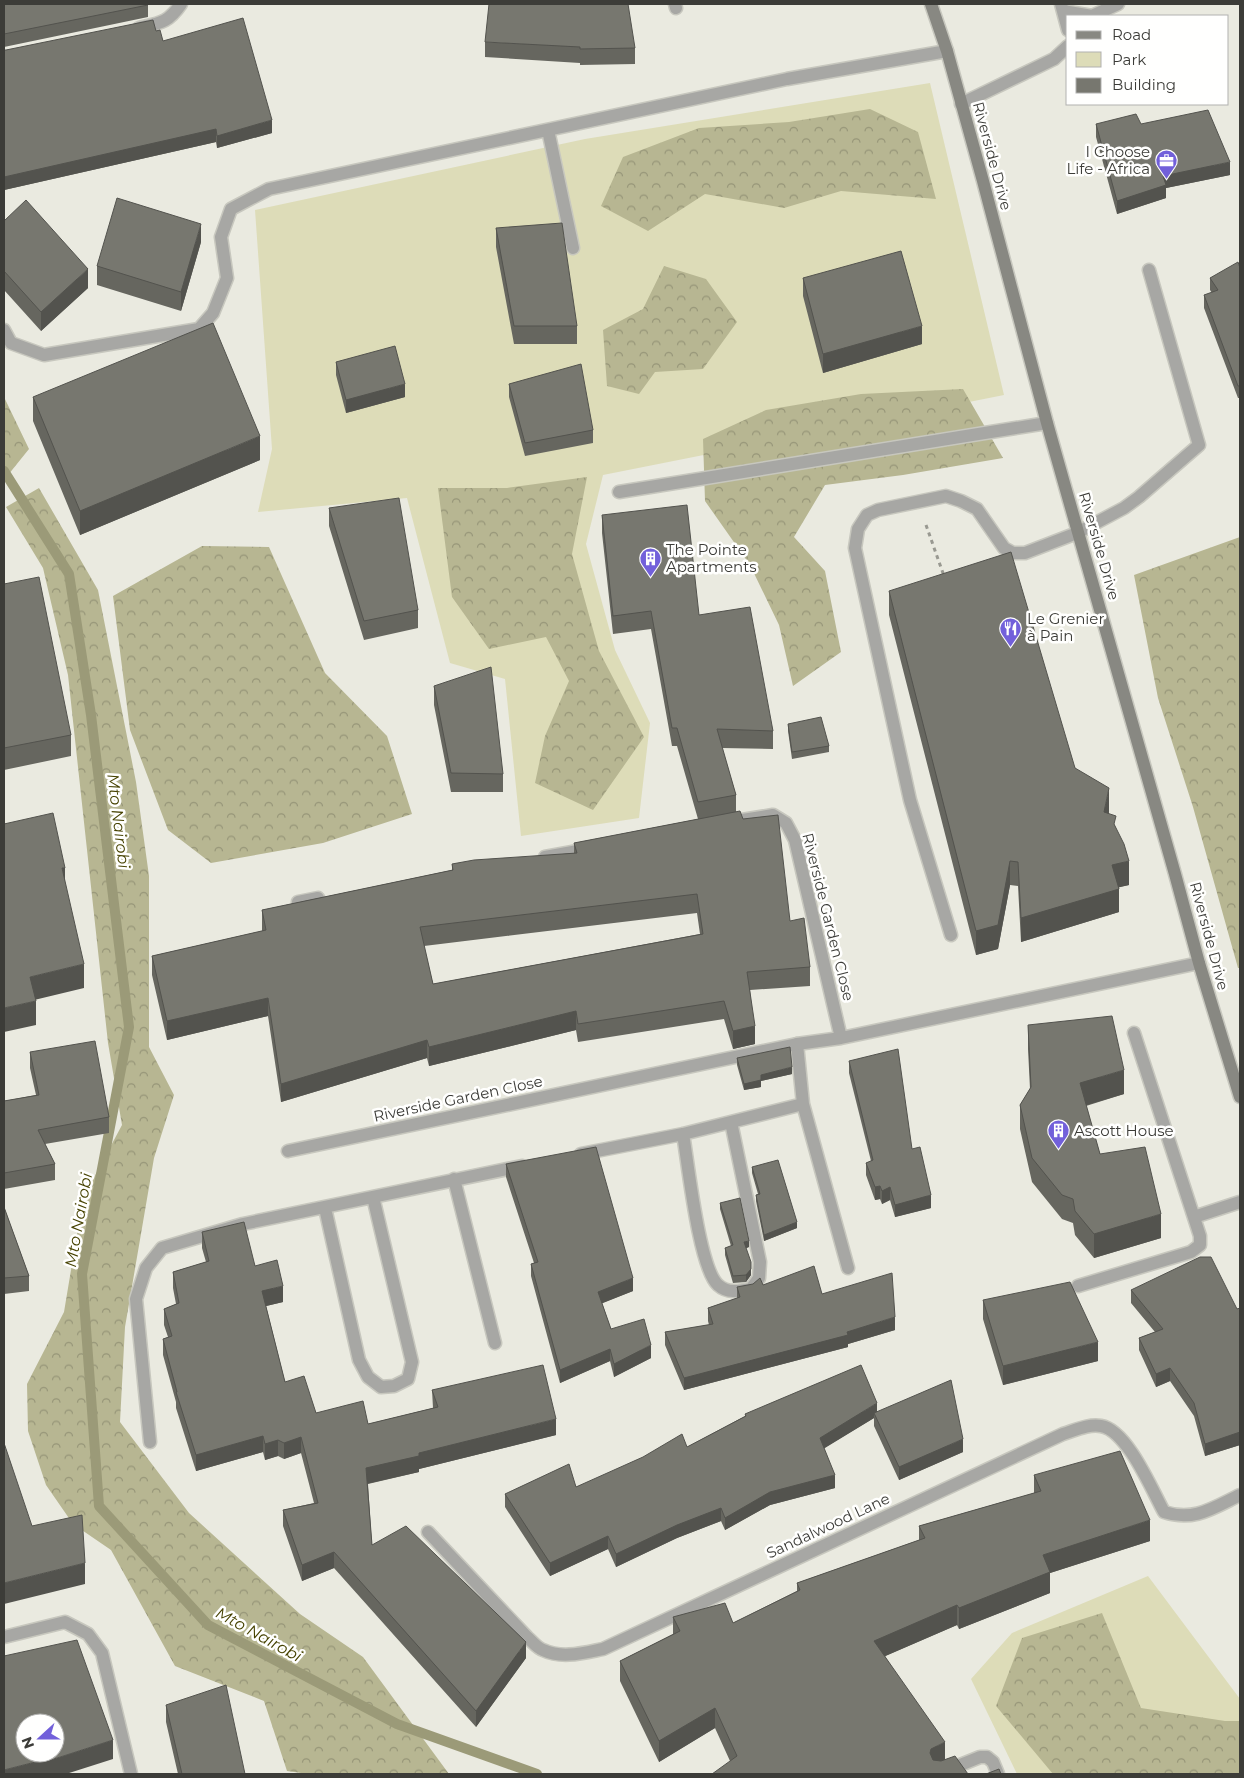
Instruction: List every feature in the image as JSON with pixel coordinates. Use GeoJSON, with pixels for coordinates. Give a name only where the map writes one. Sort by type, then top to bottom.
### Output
{"type":"FeatureCollection","features":[{"type":"Feature","properties":{"kind":"street"},"geometry":{"type":"LineString","coordinates":[[128,30],[157,24],[172,17],[181,4]]}},
{"type":"Feature","properties":{"kind":"street","name":"Riverside Drive"},"geometry":{"type":"LineString","coordinates":[[931,4],[961,104],[1077,533],[1089,567],[1199,963],[1236,1068],[1240,1097]]}},
{"type":"Feature","properties":{"kind":"street"},"geometry":{"type":"LineString","coordinates":[[1094,15],[1118,4]]}},
{"type":"Feature","properties":{"kind":"street"},"geometry":{"type":"LineString","coordinates":[[1062,7],[1089,15]]}},
{"type":"Feature","properties":{"kind":"street"},"geometry":{"type":"LineString","coordinates":[[1062,7],[1066,22]]}},
{"type":"Feature","properties":{"kind":"street"},"geometry":{"type":"LineString","coordinates":[[961,104],[1054,59],[1066,48]]}},
{"type":"Feature","properties":{"kind":"street"},"geometry":{"type":"LineString","coordinates":[[4,330],[11,343],[44,355],[199,329],[213,313],[227,278],[221,237],[231,209],[269,190],[787,79],[946,51]]}},
{"type":"Feature","properties":{"kind":"street"},"geometry":{"type":"LineString","coordinates":[[548,130],[574,248]]}},
{"type":"Feature","properties":{"kind":"street"},"geometry":{"type":"LineString","coordinates":[[951,935],[910,800],[855,548],[858,528],[867,515],[878,510],[946,496],[977,509],[1004,548],[1013,553],[1025,553],[1077,533],[1124,508],[1199,445],[1149,270]]}},
{"type":"Feature","properties":{"kind":"street"},"geometry":{"type":"LineString","coordinates":[[620,492],[1047,423]]}},
{"type":"Feature","properties":{"kind":"street","name":"Riverside Garden Close"},"geometry":{"type":"LineString","coordinates":[[722,824],[773,815],[786,823],[795,840],[841,1038]]}},
{"type":"Feature","properties":{"kind":"street"},"geometry":{"type":"LineString","coordinates":[[529,860],[597,847]]}},
{"type":"Feature","properties":{"kind":"street"},"geometry":{"type":"LineString","coordinates":[[298,902],[327,897]]}},
{"type":"Feature","properties":{"kind":"street","name":"Riverside Garden Close"},"geometry":{"type":"LineString","coordinates":[[288,1151],[797,1044],[841,1038],[1199,963]]}},
{"type":"Feature","properties":{"kind":"street"},"geometry":{"type":"LineString","coordinates":[[1078,1286],[1194,1250],[1200,1245],[1194,1217],[1134,1032]]}},
{"type":"Feature","properties":{"kind":"street"},"geometry":{"type":"LineString","coordinates":[[797,1044],[803,1104],[848,1268]]}},
{"type":"Feature","properties":{"kind":"street"},"geometry":{"type":"LineString","coordinates":[[567,1157],[683,1134],[803,1104]]}},
{"type":"Feature","properties":{"kind":"street"},"geometry":{"type":"LineString","coordinates":[[683,1134],[700,1239],[709,1269],[718,1285],[733,1292],[751,1288],[759,1278],[760,1262],[731,1122]]}},
{"type":"Feature","properties":{"kind":"street"},"geometry":{"type":"LineString","coordinates":[[150,1442],[136,1298],[146,1268],[162,1248],[243,1224],[530,1164]]}},
{"type":"Feature","properties":{"kind":"street"},"geometry":{"type":"LineString","coordinates":[[454,1179],[495,1343]]}},
{"type":"Feature","properties":{"kind":"street"},"geometry":{"type":"LineString","coordinates":[[325,1208],[359,1360],[368,1377],[380,1387],[394,1386],[408,1379],[412,1362],[372,1197]]}},
{"type":"Feature","properties":{"kind":"street"},"geometry":{"type":"LineString","coordinates":[[1194,1217],[1240,1202]]}},
{"type":"Feature","properties":{"kind":"street","name":"Sandalwood Lane"},"geometry":{"type":"LineString","coordinates":[[428,1532],[541,1650],[555,1654],[576,1655],[603,1649],[1054,1438],[1089,1425],[1103,1426],[1127,1444],[1164,1512],[1175,1516],[1197,1515],[1240,1495]]}},
{"type":"Feature","properties":{"kind":"street"},"geometry":{"type":"LineString","coordinates":[[4,1637],[65,1622],[88,1634],[102,1653],[131,1774]]}},
{"type":"Feature","properties":{"kind":"street"},"geometry":{"type":"LineString","coordinates":[[938,1774],[980,1757],[988,1757],[993,1762],[998,1774]]}},
{"type":"Feature","properties":{"kind":"path"},"geometry":{"type":"LineString","coordinates":[[918,501],[944,577]]}},
{"type":"Feature","properties":{"kind":"green space"},"geometry":{"type":"Polygon","coordinates":[[[930,83],[1004,395],[603,475],[586,544],[615,650],[650,723],[639,818],[521,836],[505,679],[450,663],[407,498],[258,512],[272,449],[255,210],[585,139],[930,83]]]}},
{"type":"Feature","properties":{"kind":"green space"},"geometry":{"type":"Polygon","coordinates":[[[870,109],[918,132],[936,199],[841,191],[784,208],[705,194],[648,231],[601,206],[623,157],[699,128],[789,122],[870,109]]]}},
{"type":"Feature","properties":{"kind":"green space"},"geometry":{"type":"Polygon","coordinates":[[[664,266],[706,279],[737,322],[703,369],[655,372],[639,394],[607,386],[603,330],[643,309],[664,266]]]}},
{"type":"Feature","properties":{"kind":"green space"},"geometry":{"type":"Polygon","coordinates":[[[963,389],[1003,458],[903,475],[825,485],[794,537],[825,571],[841,652],[793,686],[779,625],[750,565],[705,501],[703,439],[766,410],[861,394],[963,389]]]}},
{"type":"Feature","properties":{"kind":"green space"},"geometry":{"type":"Polygon","coordinates":[[[4,397],[29,449],[4,480],[4,397]]]}},
{"type":"Feature","properties":{"kind":"green space"},"geometry":{"type":"Polygon","coordinates":[[[587,477],[572,554],[599,651],[644,737],[593,810],[535,783],[545,736],[569,681],[546,637],[489,649],[452,597],[438,488],[507,488],[587,477]]]}},
{"type":"Feature","properties":{"kind":"green space"},"geometry":{"type":"Polygon","coordinates":[[[39,488],[98,590],[136,782],[149,876],[149,1047],[174,1095],[154,1158],[125,1327],[120,1422],[189,1513],[300,1614],[363,1657],[449,1774],[308,1774],[287,1771],[264,1701],[175,1666],[111,1550],[73,1524],[46,1485],[28,1431],[27,1384],[64,1312],[83,1198],[122,1125],[108,1043],[68,675],[43,568],[6,507],[39,488]]]}},
{"type":"Feature","properties":{"kind":"green space"},"geometry":{"type":"Polygon","coordinates":[[[1240,537],[1240,968],[1238,968],[1193,807],[1158,698],[1134,575],[1240,537]]]}},
{"type":"Feature","properties":{"kind":"green space"},"geometry":{"type":"Polygon","coordinates":[[[202,546],[269,547],[325,673],[387,736],[412,814],[323,843],[211,863],[168,830],[130,730],[113,596],[202,546]]]}},
{"type":"Feature","properties":{"kind":"green space"},"geometry":{"type":"Polygon","coordinates":[[[1148,1576],[1240,1699],[1240,1774],[1017,1774],[971,1679],[1012,1633],[1148,1576]]]}},
{"type":"Feature","properties":{"kind":"green space"},"geometry":{"type":"Polygon","coordinates":[[[1102,1613],[1141,1708],[1225,1721],[1240,1721],[1240,1774],[1053,1774],[996,1706],[1022,1638],[1102,1613]]]}},
{"type":"Feature","properties":{"kind":"building"},"geometry":{"type":"Polygon","coordinates":[[[4,4],[148,4],[148,5],[4,34],[4,4]]]}},
{"type":"Feature","properties":{"kind":"building"},"geometry":{"type":"Polygon","coordinates":[[[489,4],[628,4],[635,48],[580,49],[580,47],[485,42],[489,4]]]}},
{"type":"Feature","properties":{"kind":"building"},"geometry":{"type":"Polygon","coordinates":[[[243,18],[272,120],[217,136],[216,129],[4,177],[4,50],[153,20],[156,31],[160,30],[163,41],[243,18]]]}},
{"type":"Feature","properties":{"kind":"building"},"geometry":{"type":"Polygon","coordinates":[[[1208,110],[1230,162],[1163,176],[1166,185],[1117,201],[1096,124],[1136,114],[1141,124],[1208,110]]]}},
{"type":"Feature","properties":{"kind":"building"},"geometry":{"type":"Polygon","coordinates":[[[117,198],[201,224],[181,292],[97,266],[117,198]]]}},
{"type":"Feature","properties":{"kind":"building"},"geometry":{"type":"Polygon","coordinates":[[[26,200],[88,269],[41,312],[4,271],[4,221],[26,200]]]}},
{"type":"Feature","properties":{"kind":"building"},"geometry":{"type":"Polygon","coordinates":[[[562,223],[577,326],[514,326],[496,228],[562,223]]]}},
{"type":"Feature","properties":{"kind":"building"},"geometry":{"type":"Polygon","coordinates":[[[901,251],[922,326],[823,354],[803,278],[901,251]]]}},
{"type":"Feature","properties":{"kind":"building"},"geometry":{"type":"Polygon","coordinates":[[[1238,262],[1240,268],[1240,386],[1238,386],[1204,295],[1218,290],[1210,278],[1238,262]]]}},
{"type":"Feature","properties":{"kind":"building"},"geometry":{"type":"Polygon","coordinates":[[[213,323],[260,436],[80,511],[33,397],[213,323]]]}},
{"type":"Feature","properties":{"kind":"building"},"geometry":{"type":"Polygon","coordinates":[[[395,346],[405,384],[346,400],[336,362],[395,346]]]}},
{"type":"Feature","properties":{"kind":"building"},"geometry":{"type":"Polygon","coordinates":[[[581,364],[593,430],[525,443],[509,384],[581,364]]]}},
{"type":"Feature","properties":{"kind":"building"},"geometry":{"type":"Polygon","coordinates":[[[399,498],[418,610],[364,621],[329,508],[399,498]]]}},
{"type":"Feature","properties":{"kind":"building"},"geometry":{"type":"Polygon","coordinates":[[[687,505],[699,615],[750,607],[773,731],[717,729],[736,795],[698,802],[677,728],[672,728],[651,611],[613,616],[602,515],[687,505]]]}},
{"type":"Feature","properties":{"kind":"building"},"geometry":{"type":"Polygon","coordinates":[[[1011,552],[1075,768],[1109,788],[1104,812],[1116,816],[1114,824],[1124,844],[1129,861],[1112,865],[1119,889],[1021,918],[1018,862],[1010,861],[998,925],[976,931],[889,591],[1011,552]]]}},
{"type":"Feature","properties":{"kind":"building"},"geometry":{"type":"Polygon","coordinates":[[[39,577],[71,735],[4,748],[4,584],[39,577]]]}},
{"type":"Feature","properties":{"kind":"building"},"geometry":{"type":"Polygon","coordinates":[[[491,667],[503,774],[451,773],[434,686],[491,667]]]}},
{"type":"Feature","properties":{"kind":"building"},"geometry":{"type":"Polygon","coordinates":[[[821,717],[829,746],[792,752],[788,724],[821,717]]]}},
{"type":"Feature","properties":{"kind":"building"},"geometry":{"type":"Polygon","coordinates":[[[740,811],[743,819],[778,815],[790,921],[804,918],[810,967],[747,972],[755,1026],[733,1031],[724,1001],[578,1024],[576,1011],[429,1047],[427,1040],[281,1084],[268,998],[167,1021],[152,956],[266,930],[262,910],[453,870],[452,864],[474,860],[577,853],[574,843],[740,811]],[[697,894],[420,927],[433,984],[703,934],[697,894]]]}},
{"type":"Feature","properties":{"kind":"building"},"geometry":{"type":"Polygon","coordinates":[[[53,813],[65,868],[62,868],[84,964],[30,977],[36,1001],[4,1008],[4,824],[53,813]]]}},
{"type":"Feature","properties":{"kind":"building","name":"Ascott House"},"geometry":{"type":"Polygon","coordinates":[[[1112,1016],[1124,1070],[1080,1083],[1100,1154],[1145,1147],[1161,1214],[1094,1234],[1075,1211],[1073,1199],[1062,1195],[1032,1158],[1020,1105],[1031,1087],[1028,1025],[1112,1016]]]}},
{"type":"Feature","properties":{"kind":"building"},"geometry":{"type":"Polygon","coordinates":[[[95,1041],[109,1117],[38,1130],[55,1164],[4,1173],[4,1101],[39,1095],[30,1052],[95,1041]]]}},
{"type":"Feature","properties":{"kind":"building"},"geometry":{"type":"Polygon","coordinates":[[[790,1047],[792,1067],[761,1075],[761,1080],[744,1084],[737,1058],[790,1047]]]}},
{"type":"Feature","properties":{"kind":"building"},"geometry":{"type":"Polygon","coordinates":[[[898,1049],[912,1149],[920,1147],[931,1195],[895,1205],[890,1187],[882,1191],[880,1186],[875,1187],[866,1163],[873,1160],[849,1061],[898,1049]]]}},
{"type":"Feature","properties":{"kind":"building"},"geometry":{"type":"Polygon","coordinates":[[[596,1147],[633,1278],[598,1292],[611,1329],[644,1319],[651,1345],[614,1364],[610,1349],[560,1370],[531,1264],[538,1262],[506,1164],[596,1147]]]}},
{"type":"Feature","properties":{"kind":"building"},"geometry":{"type":"Polygon","coordinates":[[[778,1160],[797,1222],[764,1235],[756,1195],[760,1194],[752,1167],[778,1160]]]}},
{"type":"Feature","properties":{"kind":"building"},"geometry":{"type":"Polygon","coordinates":[[[740,1198],[749,1241],[744,1242],[751,1262],[751,1269],[746,1275],[733,1276],[725,1248],[733,1245],[720,1203],[740,1198]]]}},
{"type":"Feature","properties":{"kind":"building"},"geometry":{"type":"Polygon","coordinates":[[[4,1207],[29,1276],[4,1278],[4,1207]]]}},
{"type":"Feature","properties":{"kind":"building"},"geometry":{"type":"Polygon","coordinates":[[[244,1222],[255,1266],[277,1260],[283,1286],[262,1291],[285,1382],[304,1376],[316,1413],[363,1401],[368,1424],[438,1407],[432,1390],[543,1365],[556,1419],[419,1453],[419,1456],[366,1468],[372,1545],[406,1526],[526,1642],[476,1711],[334,1552],[302,1565],[283,1510],[318,1503],[301,1437],[284,1443],[278,1440],[265,1444],[263,1436],[196,1455],[176,1392],[163,1339],[172,1336],[164,1309],[179,1303],[173,1272],[209,1261],[202,1232],[244,1222]]]}},
{"type":"Feature","properties":{"kind":"building"},"geometry":{"type":"Polygon","coordinates":[[[1200,1257],[1211,1257],[1237,1309],[1240,1308],[1240,1432],[1205,1444],[1194,1403],[1170,1368],[1156,1374],[1139,1338],[1163,1329],[1131,1290],[1200,1257]]]}},
{"type":"Feature","properties":{"kind":"building"},"geometry":{"type":"Polygon","coordinates":[[[814,1266],[822,1294],[892,1273],[895,1317],[847,1332],[848,1335],[684,1378],[665,1332],[713,1324],[708,1308],[740,1297],[737,1287],[753,1284],[760,1278],[763,1285],[814,1266]]]}},
{"type":"Feature","properties":{"kind":"building"},"geometry":{"type":"Polygon","coordinates":[[[1070,1282],[1098,1342],[1003,1366],[983,1300],[1070,1282]]]}},
{"type":"Feature","properties":{"kind":"building"},"geometry":{"type":"Polygon","coordinates":[[[861,1365],[877,1403],[820,1438],[835,1475],[770,1492],[725,1518],[721,1508],[677,1525],[616,1554],[608,1536],[550,1563],[505,1494],[569,1464],[576,1487],[643,1457],[682,1434],[687,1447],[746,1416],[745,1414],[861,1365]]]}},
{"type":"Feature","properties":{"kind":"building"},"geometry":{"type":"Polygon","coordinates":[[[951,1380],[963,1439],[899,1467],[874,1413],[951,1380]]]}},
{"type":"Feature","properties":{"kind":"building"},"geometry":{"type":"Polygon","coordinates":[[[4,1443],[32,1526],[82,1515],[85,1563],[4,1583],[4,1443]]]}},
{"type":"Feature","properties":{"kind":"building"},"geometry":{"type":"Polygon","coordinates":[[[1120,1451],[1150,1520],[1043,1555],[1050,1572],[959,1608],[957,1605],[874,1641],[945,1742],[931,1749],[930,1753],[933,1760],[941,1761],[955,1756],[968,1774],[712,1774],[737,1756],[715,1708],[659,1741],[620,1661],[680,1631],[673,1617],[725,1603],[733,1623],[800,1590],[797,1583],[925,1538],[919,1526],[1041,1491],[1034,1475],[1120,1451]]]}},
{"type":"Feature","properties":{"kind":"building"},"geometry":{"type":"Polygon","coordinates":[[[77,1640],[113,1740],[65,1755],[65,1713],[15,1713],[15,1763],[31,1763],[4,1770],[4,1656],[77,1640]]]}},
{"type":"Feature","properties":{"kind":"building"},"geometry":{"type":"Polygon","coordinates":[[[226,1685],[245,1774],[182,1774],[166,1705],[226,1685]]]}},
{"type":"Feature","properties":{"kind":"building"},"geometry":{"type":"Polygon","coordinates":[[[999,1769],[1001,1774],[986,1774],[999,1769]]]}},
{"type":"Feature","properties":{"kind":"waterway","name":"Mto Nairobi"},"geometry":{"type":"LineString","coordinates":[[4,471],[69,574],[91,715],[129,1027],[82,1274],[99,1506],[208,1625],[397,1724],[537,1774]]}},
{"type":"Feature","properties":{"kind":"place","name":"I Choose Life - Africa"},"geometry":{"type":"Point","coordinates":[1166,180]}},
{"type":"Feature","properties":{"kind":"place","name":"The Pointe Apartments"},"geometry":{"type":"Point","coordinates":[650,578]}},
{"type":"Feature","properties":{"kind":"place","name":"Le Grenier à Pain"},"geometry":{"type":"Point","coordinates":[1011,647]}},
{"type":"Feature","properties":{"kind":"place","name":"Ascott House"},"geometry":{"type":"Point","coordinates":[1058,1150]}}]}
